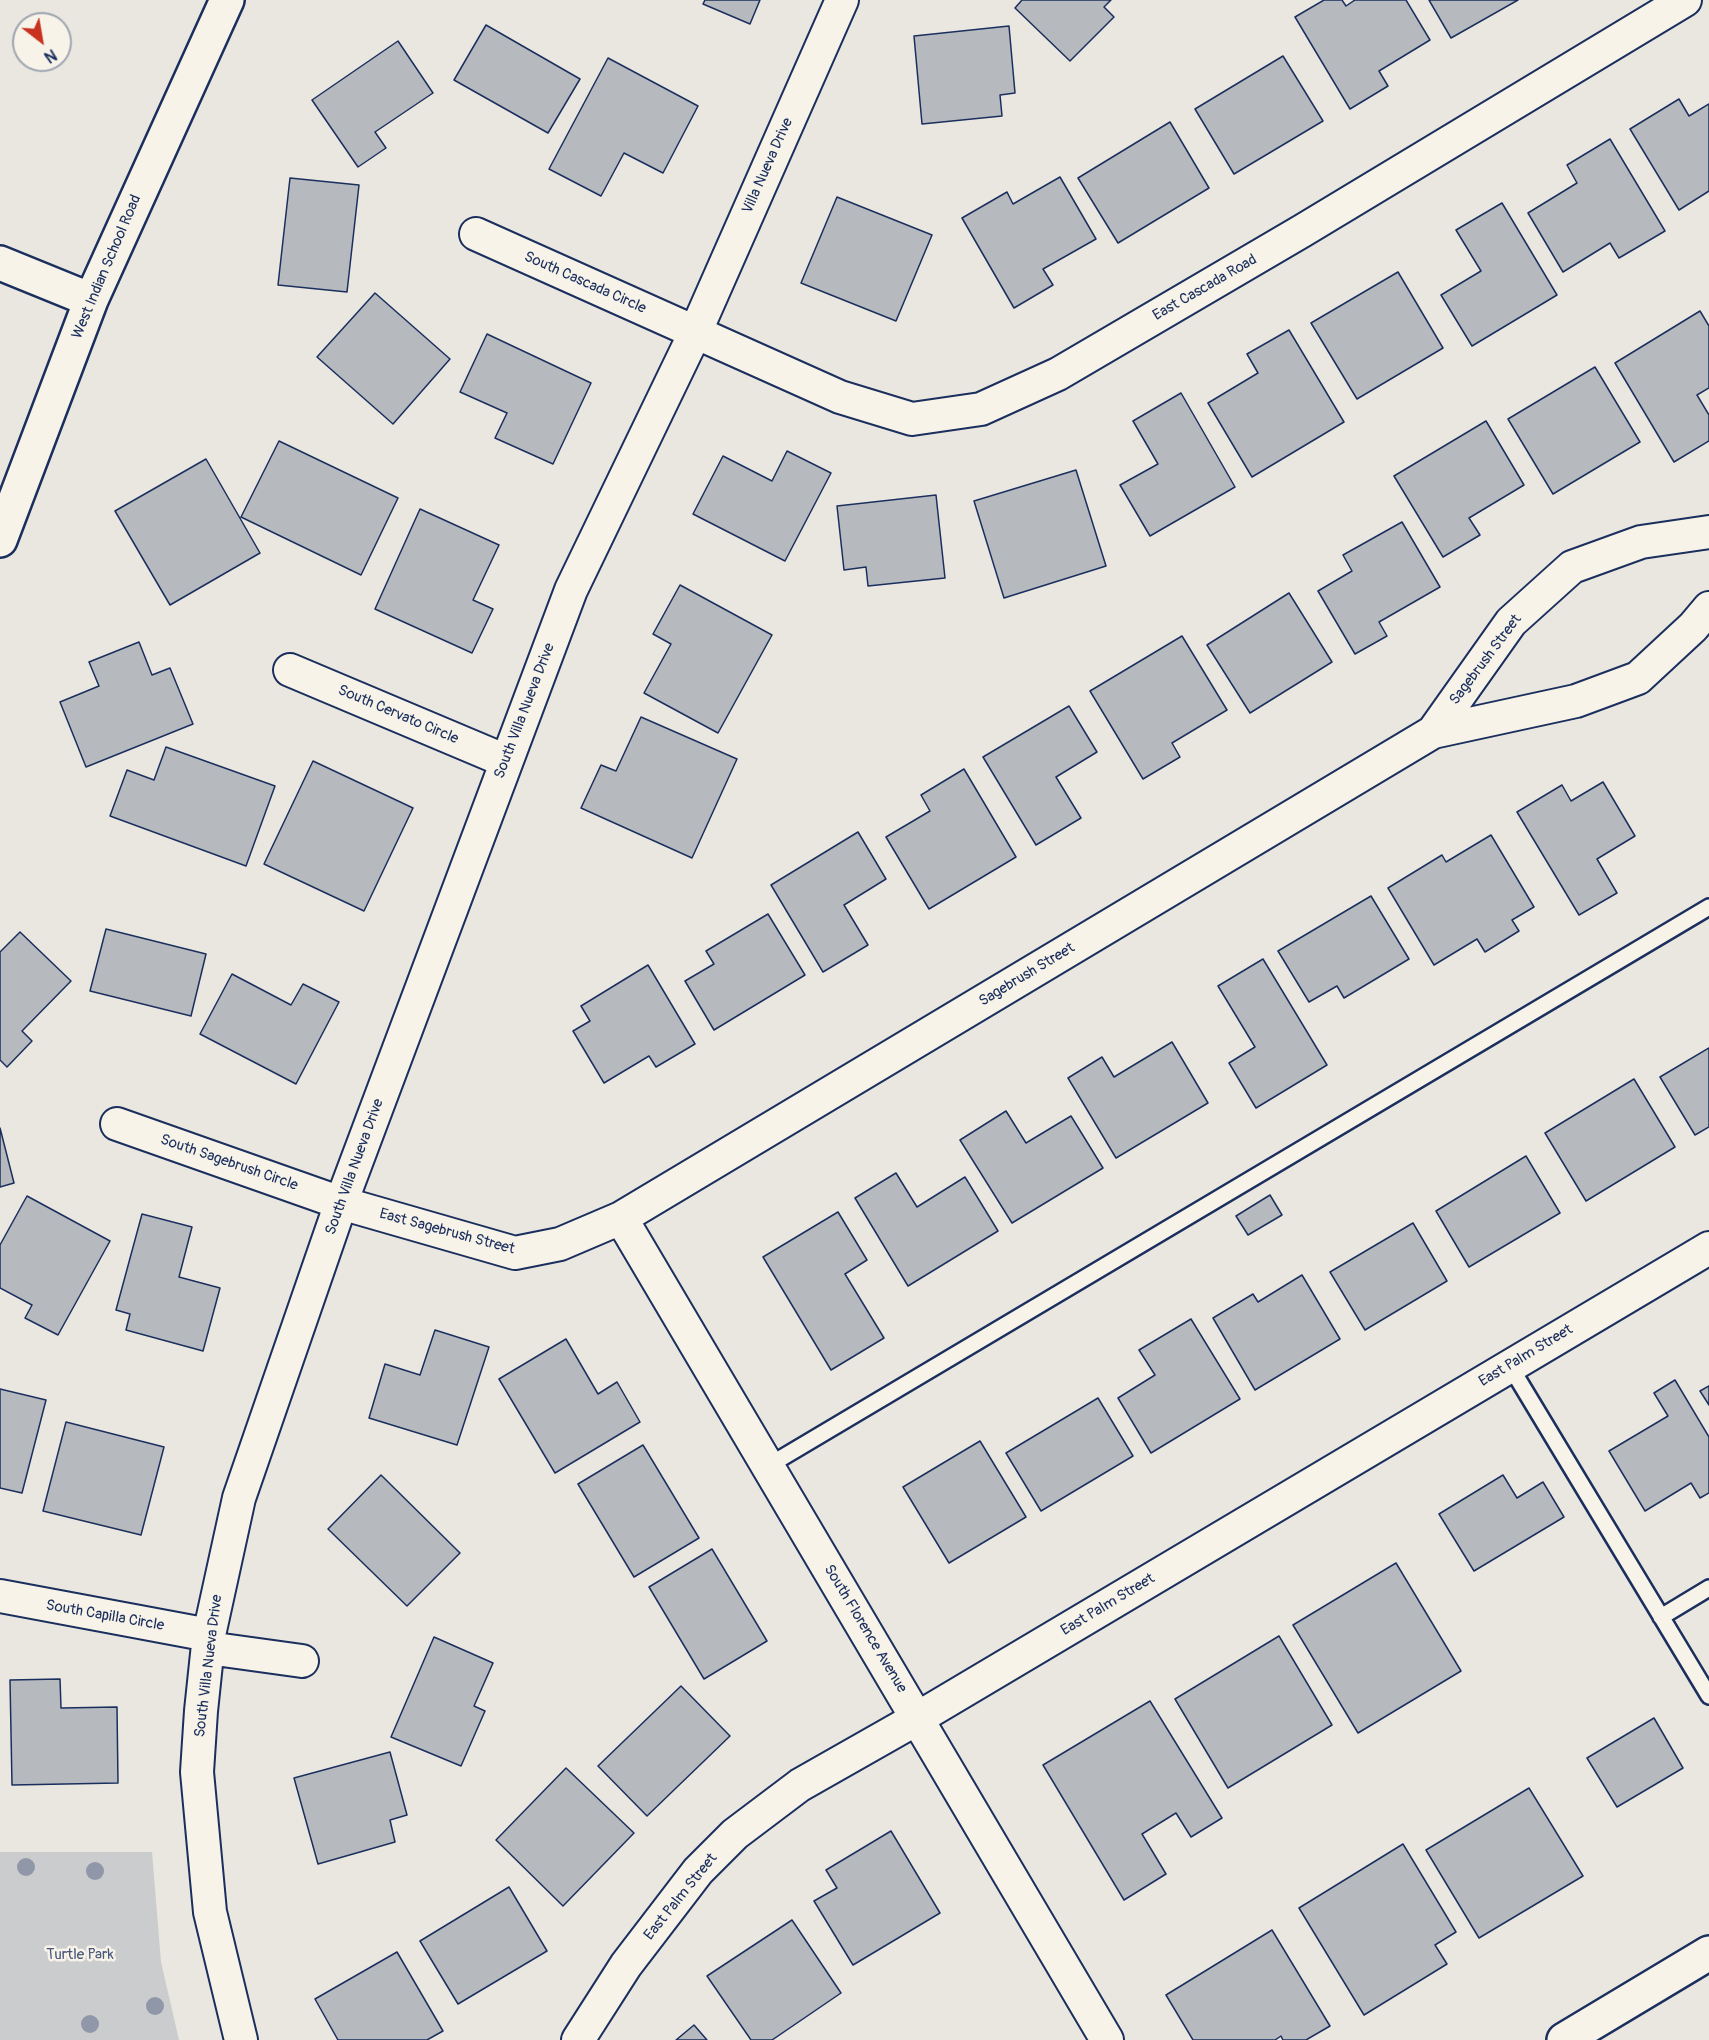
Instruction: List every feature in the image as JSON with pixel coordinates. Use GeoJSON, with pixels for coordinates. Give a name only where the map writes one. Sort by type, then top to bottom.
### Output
{"type":"FeatureCollection","features":[{"type":"Feature","properties":{"kind":"main road","name":"West Indian School Road"},"geometry":{"type":"LineString","coordinates":[[0,540],[91,300],[227,0]]}},
{"type":"Feature","properties":{"kind":"main road"},"geometry":{"type":"LineString","coordinates":[[0,263],[91,300]]}},
{"type":"Feature","properties":{"kind":"main road"},"geometry":{"type":"LineString","coordinates":[[1564,2040],[1709,1953]]}},
{"type":"Feature","properties":{"kind":"street","name":"Villa Nueva Drive"},"geometry":{"type":"LineString","coordinates":[[695,333],[842,0]]}},
{"type":"Feature","properties":{"kind":"street","name":"East Cascada Road"},"geometry":{"type":"LineString","coordinates":[[695,333],[840,397],[912,419],[981,409],[1058,374],[1302,231],[1685,0]]}},
{"type":"Feature","properties":{"kind":"street","name":"South Cascada Circle"},"geometry":{"type":"LineString","coordinates":[[476,234],[695,333]]}},
{"type":"Feature","properties":{"kind":"street","name":"South Villa Nueva Drive"},"geometry":{"type":"LineString","coordinates":[[241,2040],[210,1912],[197,1772],[209,1642],[239,1498],[341,1203],[571,590],[695,333]]}},
{"type":"Feature","properties":{"kind":"street","name":"Sagebrush Street"},"geometry":{"type":"LineString","coordinates":[[1433,732],[1511,622],[1572,567],[1641,542],[1709,532]]}},
{"type":"Feature","properties":{"kind":"street","name":"Sagebrush Street"},"geometry":{"type":"LineString","coordinates":[[621,1218],[1433,732],[1576,701],[1638,678],[1693,627],[1709,608]]}},
{"type":"Feature","properties":{"kind":"street","name":"South Cervato Circle"},"geometry":{"type":"LineString","coordinates":[[290,670],[506,761]]}},
{"type":"Feature","properties":{"kind":"street","name":"South Sagebrush Circle"},"geometry":{"type":"LineString","coordinates":[[117,1124],[341,1203]]}},
{"type":"Feature","properties":{"kind":"street","name":"East Sagebrush Street"},"geometry":{"type":"LineString","coordinates":[[341,1203],[515,1253],[560,1244],[621,1218]]}},
{"type":"Feature","properties":{"kind":"street","name":"South Florence Avenue"},"geometry":{"type":"LineString","coordinates":[[621,1218],[1107,2040]]}},
{"type":"Feature","properties":{"kind":"street","name":"East Palm Street"},"geometry":{"type":"LineString","coordinates":[[578,2040],[633,1956],[698,1871],[735,1834],[800,1785],[918,1718],[1709,1248]]}},
{"type":"Feature","properties":{"kind":"street","name":"South Capilla Circle"},"geometry":{"type":"LineString","coordinates":[[0,1596],[302,1661]]}},
{"type":"Feature","properties":{"kind":"lane"},"geometry":{"type":"LineString","coordinates":[[768,1466],[1709,907]]}},
{"type":"Feature","properties":{"kind":"lane"},"geometry":{"type":"LineString","coordinates":[[1510,1366],[1709,1696]]}},
{"type":"Feature","properties":{"kind":"lane"},"geometry":{"type":"LineString","coordinates":[[1661,1617],[1709,1588]]}},
{"type":"Feature","properties":{"kind":"green space","name":"Turtle Park"},"geometry":{"type":"Polygon","coordinates":[[[0,1852],[152,1852],[161,1962],[179,2040],[0,2040],[0,1852]]]}},
{"type":"Feature","properties":{"kind":"building"},"geometry":{"type":"Polygon","coordinates":[[[705,0],[760,0],[750,24],[703,4],[705,0]]]}},
{"type":"Feature","properties":{"kind":"building"},"geometry":{"type":"Polygon","coordinates":[[[1022,0],[1111,0],[1104,7],[1114,17],[1070,61],[1015,8],[1022,0]]]}},
{"type":"Feature","properties":{"kind":"building"},"geometry":{"type":"Polygon","coordinates":[[[1324,0],[1342,0],[1346,6],[1355,0],[1406,0],[1430,40],[1379,71],[1388,86],[1350,109],[1295,17],[1324,0]]]}},
{"type":"Feature","properties":{"kind":"building"},"geometry":{"type":"Polygon","coordinates":[[[1429,0],[1518,0],[1451,38],[1429,0]]]}},
{"type":"Feature","properties":{"kind":"building"},"geometry":{"type":"Polygon","coordinates":[[[486,25],[580,79],[548,133],[454,80],[486,25]]]}},
{"type":"Feature","properties":{"kind":"building"},"geometry":{"type":"Polygon","coordinates":[[[1009,26],[1015,93],[1000,95],[1002,116],[922,124],[914,36],[1009,26]]]}},
{"type":"Feature","properties":{"kind":"building"},"geometry":{"type":"Polygon","coordinates":[[[398,41],[433,93],[375,132],[386,148],[358,167],[312,100],[398,41]]]}},
{"type":"Feature","properties":{"kind":"building"},"geometry":{"type":"Polygon","coordinates":[[[1283,56],[1323,121],[1234,174],[1195,109],[1283,56]]]}},
{"type":"Feature","properties":{"kind":"building"},"geometry":{"type":"Polygon","coordinates":[[[608,58],[698,106],[663,173],[624,153],[601,196],[549,169],[608,58]]]}},
{"type":"Feature","properties":{"kind":"building"},"geometry":{"type":"Polygon","coordinates":[[[1679,99],[1689,116],[1709,104],[1709,191],[1679,210],[1630,129],[1679,99]]]}},
{"type":"Feature","properties":{"kind":"building"},"geometry":{"type":"Polygon","coordinates":[[[1170,122],[1209,188],[1118,243],[1078,178],[1170,122]]]}},
{"type":"Feature","properties":{"kind":"building"},"geometry":{"type":"Polygon","coordinates":[[[1610,139],[1665,231],[1619,258],[1610,243],[1563,272],[1528,213],[1577,183],[1567,165],[1610,139]]]}},
{"type":"Feature","properties":{"kind":"building"},"geometry":{"type":"Polygon","coordinates":[[[1060,177],[1096,239],[1043,269],[1053,285],[1014,308],[962,218],[1007,192],[1013,204],[1060,177]]]}},
{"type":"Feature","properties":{"kind":"building"},"geometry":{"type":"Polygon","coordinates":[[[290,178],[359,185],[347,292],[278,285],[290,178]]]}},
{"type":"Feature","properties":{"kind":"building"},"geometry":{"type":"Polygon","coordinates":[[[837,197],[932,235],[896,321],[801,283],[837,197]]]}},
{"type":"Feature","properties":{"kind":"building"},"geometry":{"type":"Polygon","coordinates":[[[1502,203],[1557,295],[1472,346],[1441,295],[1481,271],[1456,230],[1502,203]]]}},
{"type":"Feature","properties":{"kind":"building"},"geometry":{"type":"Polygon","coordinates":[[[1398,272],[1443,348],[1357,399],[1311,323],[1398,272]]]}},
{"type":"Feature","properties":{"kind":"building"},"geometry":{"type":"Polygon","coordinates":[[[375,293],[450,359],[393,424],[317,357],[375,293]]]}},
{"type":"Feature","properties":{"kind":"building"},"geometry":{"type":"Polygon","coordinates":[[[1700,311],[1709,326],[1709,388],[1697,395],[1709,415],[1709,441],[1674,462],[1615,363],[1700,311]]]}},
{"type":"Feature","properties":{"kind":"building"},"geometry":{"type":"Polygon","coordinates":[[[1289,330],[1344,422],[1252,477],[1208,403],[1258,373],[1247,354],[1289,330]]]}},
{"type":"Feature","properties":{"kind":"building"},"geometry":{"type":"Polygon","coordinates":[[[487,334],[591,383],[553,464],[495,438],[507,413],[460,392],[487,334]]]}},
{"type":"Feature","properties":{"kind":"building"},"geometry":{"type":"Polygon","coordinates":[[[1595,367],[1640,442],[1553,494],[1508,419],[1595,367]]]}},
{"type":"Feature","properties":{"kind":"building"},"geometry":{"type":"Polygon","coordinates":[[[1181,393],[1235,487],[1150,536],[1120,485],[1158,464],[1133,421],[1181,393]]]}},
{"type":"Feature","properties":{"kind":"building"},"geometry":{"type":"Polygon","coordinates":[[[1486,421],[1524,485],[1469,518],[1480,535],[1443,557],[1394,476],[1486,421]]]}},
{"type":"Feature","properties":{"kind":"building"},"geometry":{"type":"Polygon","coordinates":[[[279,441],[398,498],[361,575],[241,517],[279,441]]]}},
{"type":"Feature","properties":{"kind":"building"},"geometry":{"type":"Polygon","coordinates":[[[787,451],[831,473],[785,561],[693,514],[723,456],[772,481],[787,451]]]}},
{"type":"Feature","properties":{"kind":"building"},"geometry":{"type":"Polygon","coordinates":[[[206,459],[260,553],[170,605],[115,511],[206,459]]]}},
{"type":"Feature","properties":{"kind":"building"},"geometry":{"type":"Polygon","coordinates":[[[1076,470],[1106,566],[1004,598],[974,501],[1076,470]]]}},
{"type":"Feature","properties":{"kind":"building"},"geometry":{"type":"Polygon","coordinates":[[[936,495],[945,578],[868,586],[866,567],[844,570],[837,506],[936,495]]]}},
{"type":"Feature","properties":{"kind":"building"},"geometry":{"type":"Polygon","coordinates":[[[420,509],[499,545],[473,600],[493,609],[472,653],[375,609],[420,509]]]}},
{"type":"Feature","properties":{"kind":"building"},"geometry":{"type":"Polygon","coordinates":[[[1402,522],[1440,587],[1379,622],[1387,636],[1355,654],[1318,591],[1352,571],[1343,555],[1402,522]]]}},
{"type":"Feature","properties":{"kind":"building"},"geometry":{"type":"Polygon","coordinates":[[[680,585],[772,635],[718,733],[644,693],[671,644],[653,634],[680,585]]]}},
{"type":"Feature","properties":{"kind":"building"},"geometry":{"type":"Polygon","coordinates":[[[1289,593],[1332,662],[1250,713],[1207,645],[1289,593]]]}},
{"type":"Feature","properties":{"kind":"building"},"geometry":{"type":"Polygon","coordinates":[[[1182,636],[1227,710],[1172,743],[1180,757],[1143,779],[1090,691],[1182,636]]]}},
{"type":"Feature","properties":{"kind":"building"},"geometry":{"type":"Polygon","coordinates":[[[139,642],[152,675],[170,668],[193,724],[86,767],[60,702],[99,686],[89,662],[139,642]]]}},
{"type":"Feature","properties":{"kind":"building"},"geometry":{"type":"Polygon","coordinates":[[[1069,706],[1097,752],[1056,777],[1081,818],[1036,845],[983,757],[1069,706]]]}},
{"type":"Feature","properties":{"kind":"building"},"geometry":{"type":"Polygon","coordinates":[[[641,717],[737,759],[692,858],[581,808],[601,765],[616,771],[641,717]]]}},
{"type":"Feature","properties":{"kind":"building"},"geometry":{"type":"Polygon","coordinates":[[[166,747],[275,786],[246,866],[110,816],[127,770],[154,780],[166,747]]]}},
{"type":"Feature","properties":{"kind":"building"},"geometry":{"type":"Polygon","coordinates":[[[313,761],[413,808],[364,911],[264,864],[313,761]]]}},
{"type":"Feature","properties":{"kind":"building"},"geometry":{"type":"Polygon","coordinates":[[[964,769],[1016,857],[929,909],[886,837],[930,811],[921,795],[964,769]]]}},
{"type":"Feature","properties":{"kind":"building"},"geometry":{"type":"Polygon","coordinates":[[[1603,782],[1635,836],[1597,859],[1617,893],[1579,915],[1517,812],[1562,785],[1571,801],[1603,782]]]}},
{"type":"Feature","properties":{"kind":"building"},"geometry":{"type":"Polygon","coordinates":[[[858,832],[886,879],[844,905],[868,945],[823,972],[771,885],[858,832]]]}},
{"type":"Feature","properties":{"kind":"building"},"geometry":{"type":"Polygon","coordinates":[[[1491,835],[1534,907],[1512,920],[1519,931],[1485,952],[1477,939],[1434,965],[1388,888],[1442,855],[1446,862],[1491,835]]]}},
{"type":"Feature","properties":{"kind":"building"},"geometry":{"type":"Polygon","coordinates":[[[1371,896],[1409,959],[1344,998],[1337,986],[1309,1002],[1278,951],[1371,896]]]}},
{"type":"Feature","properties":{"kind":"building"},"geometry":{"type":"Polygon","coordinates":[[[768,914],[805,975],[714,1030],[685,981],[714,964],[706,951],[768,914]]]}},
{"type":"Feature","properties":{"kind":"building"},"geometry":{"type":"Polygon","coordinates":[[[106,929],[206,954],[191,1016],[90,991],[106,929]]]}},
{"type":"Feature","properties":{"kind":"building"},"geometry":{"type":"Polygon","coordinates":[[[20,932],[71,981],[22,1031],[32,1041],[7,1067],[0,1060],[0,952],[20,932]]]}},
{"type":"Feature","properties":{"kind":"building"},"geometry":{"type":"Polygon","coordinates":[[[1263,959],[1327,1065],[1256,1108],[1229,1063],[1255,1047],[1218,986],[1263,959]]]}},
{"type":"Feature","properties":{"kind":"building"},"geometry":{"type":"Polygon","coordinates":[[[648,965],[695,1044],[656,1067],[649,1056],[604,1083],[573,1031],[590,1021],[581,1006],[648,965]]]}},
{"type":"Feature","properties":{"kind":"building"},"geometry":{"type":"Polygon","coordinates":[[[232,974],[291,1005],[303,984],[339,1002],[296,1084],[200,1034],[232,974]]]}},
{"type":"Feature","properties":{"kind":"building"},"geometry":{"type":"Polygon","coordinates":[[[1172,1042],[1208,1103],[1116,1158],[1068,1078],[1102,1057],[1114,1077],[1172,1042]]]}},
{"type":"Feature","properties":{"kind":"building"},"geometry":{"type":"Polygon","coordinates":[[[1709,1048],[1709,1127],[1695,1135],[1660,1077],[1709,1048]]]}},
{"type":"Feature","properties":{"kind":"building"},"geometry":{"type":"Polygon","coordinates":[[[1634,1079],[1675,1147],[1586,1201],[1545,1133],[1634,1079]]]}},
{"type":"Feature","properties":{"kind":"building"},"geometry":{"type":"Polygon","coordinates":[[[1006,1111],[1026,1143],[1071,1116],[1103,1168],[1012,1223],[960,1140],[1006,1111]]]}},
{"type":"Feature","properties":{"kind":"building"},"geometry":{"type":"Polygon","coordinates":[[[0,1128],[14,1183],[0,1187],[0,1128]]]}},
{"type":"Feature","properties":{"kind":"building"},"geometry":{"type":"Polygon","coordinates":[[[1526,1156],[1560,1213],[1469,1267],[1436,1211],[1526,1156]]]}},
{"type":"Feature","properties":{"kind":"building"},"geometry":{"type":"Polygon","coordinates":[[[896,1173],[917,1207],[965,1177],[998,1231],[908,1286],[855,1198],[896,1173]]]}},
{"type":"Feature","properties":{"kind":"building"},"geometry":{"type":"Polygon","coordinates":[[[1270,1195],[1282,1215],[1248,1235],[1236,1216],[1270,1195]]]}},
{"type":"Feature","properties":{"kind":"building"},"geometry":{"type":"Polygon","coordinates":[[[27,1196],[110,1241],[58,1335],[25,1318],[32,1305],[0,1288],[0,1245],[27,1196]]]}},
{"type":"Feature","properties":{"kind":"building"},"geometry":{"type":"Polygon","coordinates":[[[838,1212],[867,1260],[845,1274],[884,1338],[831,1370],[763,1257],[838,1212]]]}},
{"type":"Feature","properties":{"kind":"building"},"geometry":{"type":"Polygon","coordinates":[[[142,1214],[192,1227],[179,1277],[220,1288],[203,1351],[126,1330],[130,1314],[116,1310],[142,1214]]]}},
{"type":"Feature","properties":{"kind":"building"},"geometry":{"type":"Polygon","coordinates":[[[1413,1223],[1447,1281],[1365,1330],[1330,1272],[1413,1223]]]}},
{"type":"Feature","properties":{"kind":"building"},"geometry":{"type":"Polygon","coordinates":[[[1302,1275],[1340,1339],[1255,1390],[1213,1318],[1253,1294],[1258,1302],[1302,1275]]]}},
{"type":"Feature","properties":{"kind":"building"},"geometry":{"type":"Polygon","coordinates":[[[1191,1319],[1240,1399],[1151,1453],[1118,1398],[1155,1375],[1139,1350],[1191,1319]]]}},
{"type":"Feature","properties":{"kind":"building"},"geometry":{"type":"Polygon","coordinates":[[[435,1330],[489,1347],[457,1445],[369,1418],[385,1364],[420,1375],[435,1330]]]}},
{"type":"Feature","properties":{"kind":"building"},"geometry":{"type":"Polygon","coordinates":[[[566,1339],[598,1394],[617,1382],[640,1422],[555,1473],[499,1379],[566,1339]]]}},
{"type":"Feature","properties":{"kind":"building"},"geometry":{"type":"Polygon","coordinates":[[[1675,1380],[1709,1437],[1709,1493],[1700,1498],[1691,1483],[1645,1511],[1609,1451],[1668,1416],[1654,1393],[1675,1380]]]}},
{"type":"Feature","properties":{"kind":"building"},"geometry":{"type":"Polygon","coordinates":[[[1709,1386],[1709,1405],[1700,1391],[1709,1386]]]}},
{"type":"Feature","properties":{"kind":"building"},"geometry":{"type":"Polygon","coordinates":[[[0,1389],[46,1400],[22,1493],[0,1488],[0,1389]]]}},
{"type":"Feature","properties":{"kind":"building"},"geometry":{"type":"Polygon","coordinates":[[[1098,1398],[1133,1456],[1041,1511],[1006,1453],[1098,1398]]]}},
{"type":"Feature","properties":{"kind":"building"},"geometry":{"type":"Polygon","coordinates":[[[66,1422],[164,1447],[141,1535],[43,1511],[66,1422]]]}},
{"type":"Feature","properties":{"kind":"building"},"geometry":{"type":"Polygon","coordinates":[[[980,1441],[1026,1517],[949,1563],[903,1487],[980,1441]]]}},
{"type":"Feature","properties":{"kind":"building"},"geometry":{"type":"Polygon","coordinates":[[[643,1445],[699,1538],[634,1577],[578,1484],[643,1445]]]}},
{"type":"Feature","properties":{"kind":"building"},"geometry":{"type":"Polygon","coordinates":[[[381,1475],[460,1553],[407,1606],[328,1529],[381,1475]]]}},
{"type":"Feature","properties":{"kind":"building"},"geometry":{"type":"Polygon","coordinates":[[[1503,1475],[1517,1498],[1543,1482],[1564,1517],[1474,1571],[1439,1514],[1503,1475]]]}},
{"type":"Feature","properties":{"kind":"building"},"geometry":{"type":"Polygon","coordinates":[[[712,1549],[767,1641],[704,1679],[649,1587],[712,1549]]]}},
{"type":"Feature","properties":{"kind":"building"},"geometry":{"type":"Polygon","coordinates":[[[1396,1563],[1461,1671],[1358,1733],[1293,1625],[1396,1563]]]}},
{"type":"Feature","properties":{"kind":"building"},"geometry":{"type":"Polygon","coordinates":[[[1279,1636],[1332,1725],[1228,1788],[1175,1699],[1279,1636]]]}},
{"type":"Feature","properties":{"kind":"building"},"geometry":{"type":"Polygon","coordinates":[[[434,1637],[493,1663],[474,1706],[485,1711],[461,1766],[391,1737],[434,1637]]]}},
{"type":"Feature","properties":{"kind":"building"},"geometry":{"type":"Polygon","coordinates":[[[60,1679],[61,1708],[117,1707],[118,1783],[12,1785],[10,1680],[60,1679]]]}},
{"type":"Feature","properties":{"kind":"building"},"geometry":{"type":"Polygon","coordinates":[[[681,1686],[730,1736],[647,1816],[598,1766],[681,1686]]]}},
{"type":"Feature","properties":{"kind":"building"},"geometry":{"type":"Polygon","coordinates":[[[1150,1701],[1222,1818],[1191,1837],[1176,1813],[1142,1834],[1166,1874],[1124,1900],[1043,1765],[1150,1701]]]}},
{"type":"Feature","properties":{"kind":"building"},"geometry":{"type":"Polygon","coordinates":[[[1654,1718],[1683,1768],[1617,1807],[1587,1758],[1654,1718]]]}},
{"type":"Feature","properties":{"kind":"building"},"geometry":{"type":"Polygon","coordinates":[[[390,1752],[407,1815],[390,1820],[395,1842],[318,1864],[294,1778],[390,1752]]]}},
{"type":"Feature","properties":{"kind":"building"},"geometry":{"type":"Polygon","coordinates":[[[566,1768],[634,1833],[563,1906],[496,1840],[566,1768]]]}},
{"type":"Feature","properties":{"kind":"building"},"geometry":{"type":"Polygon","coordinates":[[[1529,1788],[1583,1876],[1479,1938],[1426,1850],[1529,1788]]]}},
{"type":"Feature","properties":{"kind":"building"},"geometry":{"type":"Polygon","coordinates":[[[891,1831],[940,1913],[853,1965],[814,1901],[837,1888],[826,1870],[891,1831]]]}},
{"type":"Feature","properties":{"kind":"building"},"geometry":{"type":"Polygon","coordinates":[[[1403,1844],[1456,1932],[1435,1945],[1447,1964],[1364,2015],[1299,1908],[1403,1844]]]}},
{"type":"Feature","properties":{"kind":"building"},"geometry":{"type":"Polygon","coordinates":[[[509,1887],[547,1951],[458,2004],[420,1941],[509,1887]]]}},
{"type":"Feature","properties":{"kind":"building"},"geometry":{"type":"Polygon","coordinates":[[[792,1920],[841,1993],[772,2040],[751,2040],[707,1976],[792,1920]]]}},
{"type":"Feature","properties":{"kind":"building"},"geometry":{"type":"Polygon","coordinates":[[[1272,1930],[1330,2026],[1306,2040],[1283,2040],[1281,2036],[1275,2040],[1193,2040],[1166,1995],[1272,1930]]]}},
{"type":"Feature","properties":{"kind":"building"},"geometry":{"type":"Polygon","coordinates":[[[397,1952],[443,2031],[427,2040],[338,2040],[315,1999],[397,1952]]]}},
{"type":"Feature","properties":{"kind":"building"},"geometry":{"type":"Polygon","coordinates":[[[694,2025],[707,2040],[676,2040],[694,2025]]]}}]}
